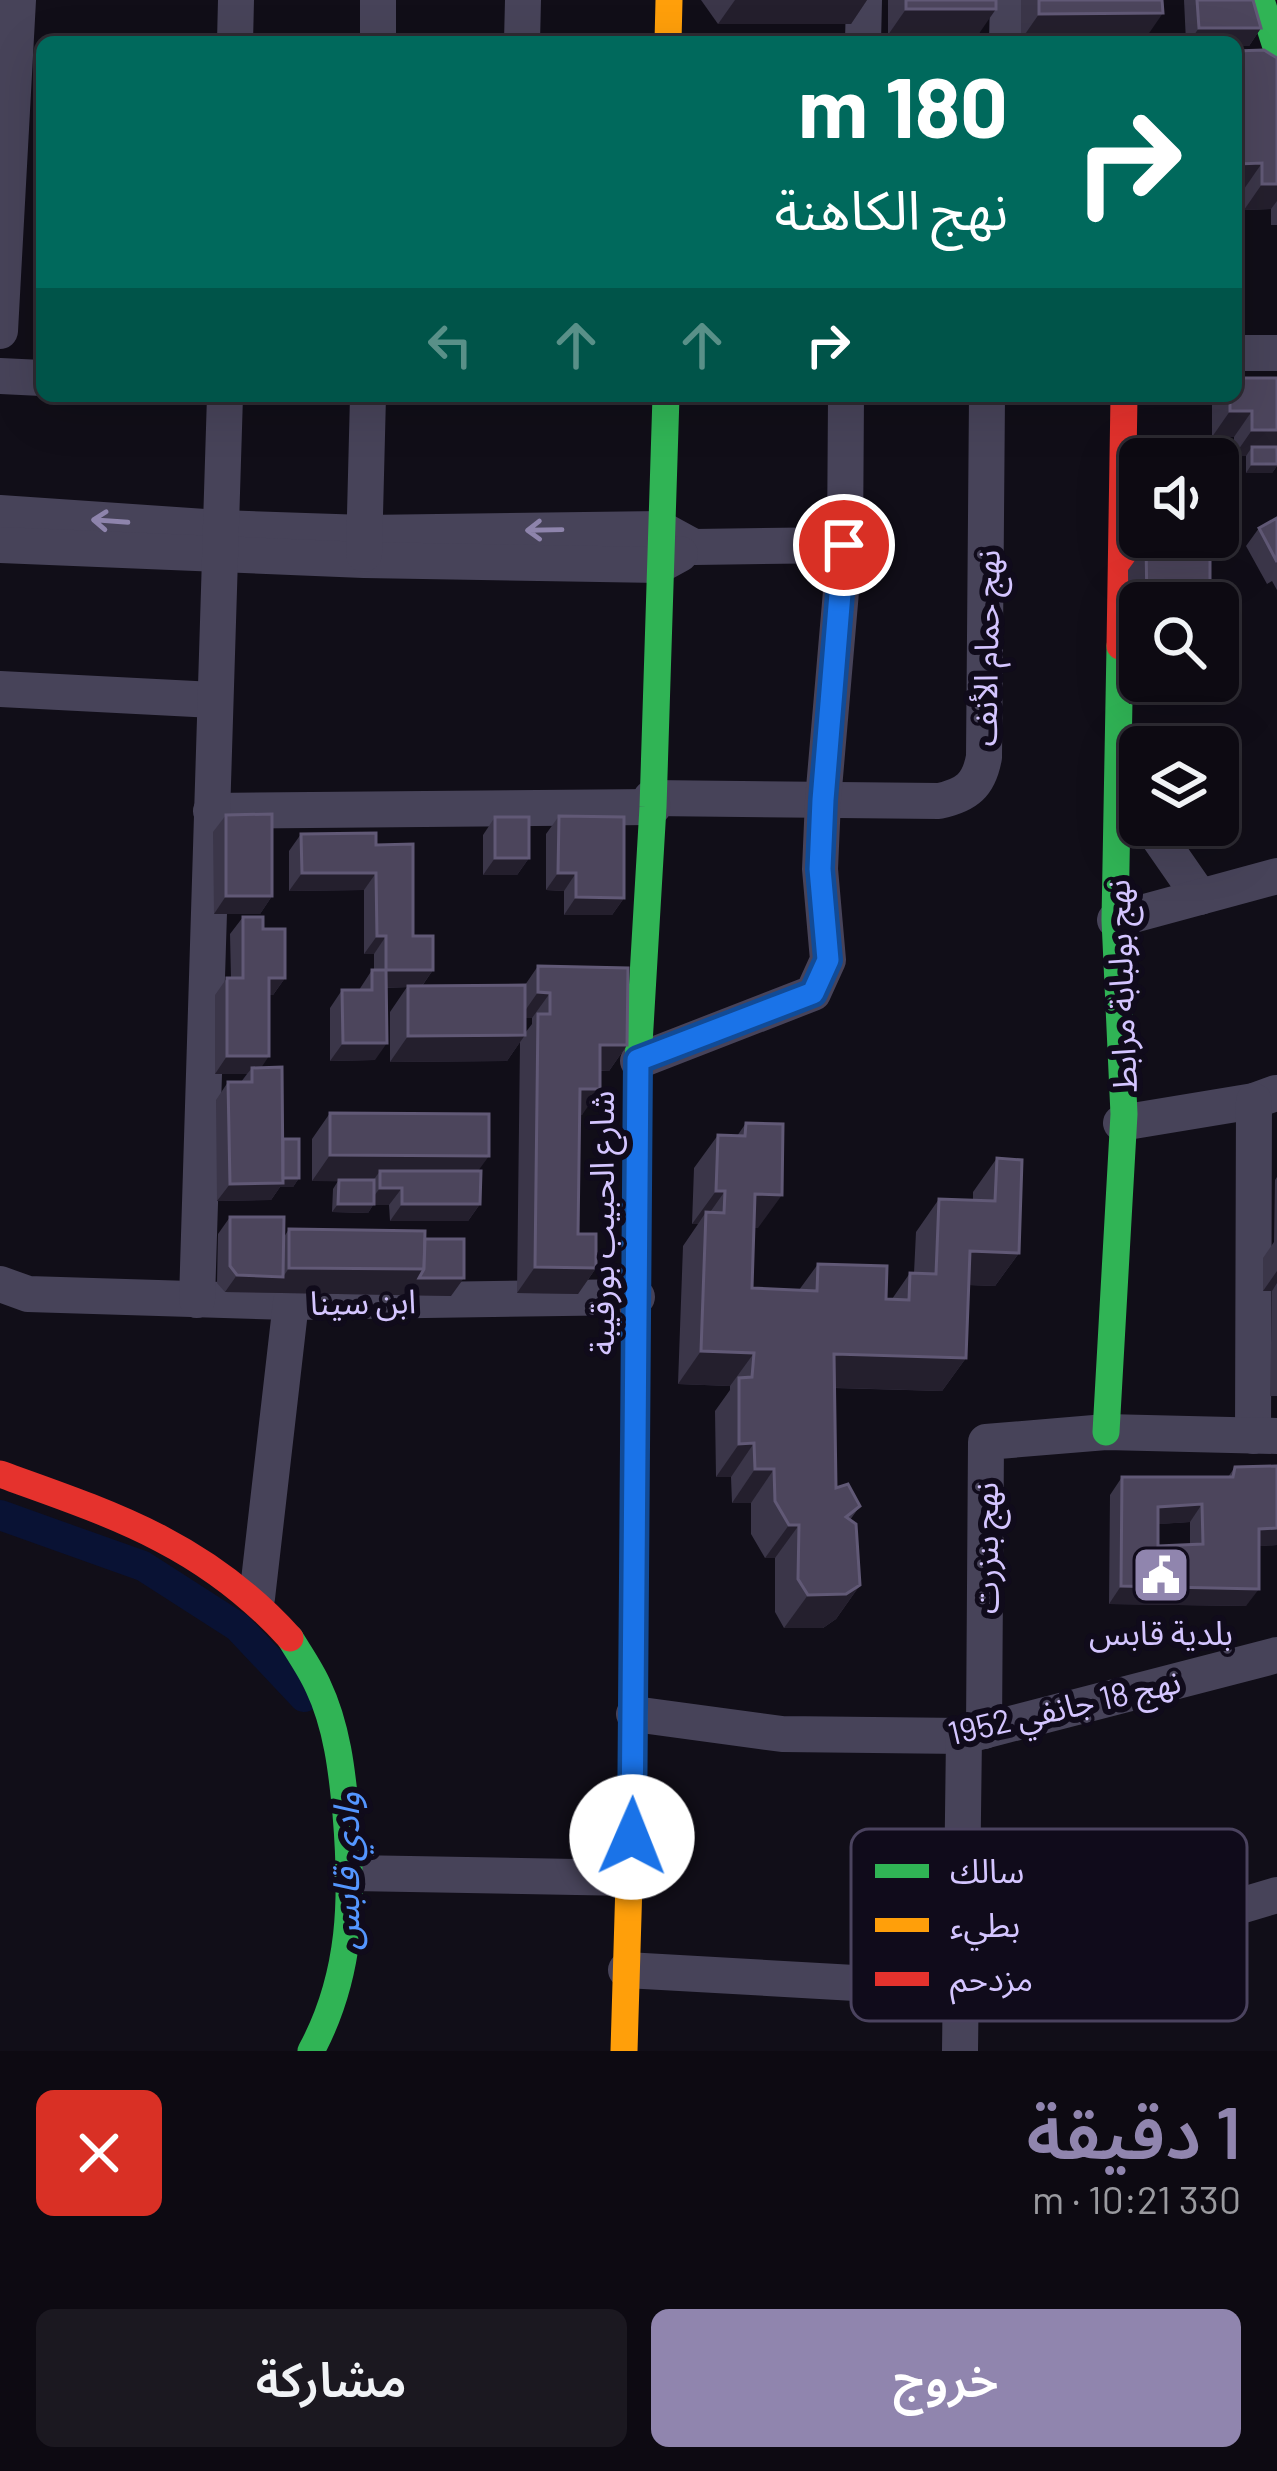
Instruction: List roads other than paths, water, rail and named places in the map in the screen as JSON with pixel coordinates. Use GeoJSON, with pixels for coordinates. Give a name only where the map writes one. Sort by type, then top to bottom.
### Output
{"type":"FeatureCollection","features":[{"type":"Feature","properties":{"kind":"street"},"geometry":{"type":"LineString","coordinates":[[0,331],[18,0]]}},
{"type":"Feature","properties":{"kind":"street"},"geometry":{"type":"LineString","coordinates":[[235,36],[236,0]]}},
{"type":"Feature","properties":{"kind":"street"},"geometry":{"type":"LineString","coordinates":[[378,0],[378,36]]}},
{"type":"Feature","properties":{"kind":"street"},"geometry":{"type":"LineString","coordinates":[[522,36],[523,0]]}},
{"type":"Feature","properties":{"kind":"street"},"geometry":{"type":"LineString","coordinates":[[668,0],[668,36]]}},
{"type":"Feature","properties":{"kind":"street"},"geometry":{"type":"LineString","coordinates":[[863,36],[864,0]]}},
{"type":"Feature","properties":{"kind":"street"},"geometry":{"type":"LineString","coordinates":[[1007,36],[1008,0]]}},
{"type":"Feature","properties":{"kind":"street"},"geometry":{"type":"LineString","coordinates":[[1242,57],[1277,54],[1261,0]]}},
{"type":"Feature","properties":{"kind":"street"},"geometry":{"type":"LineString","coordinates":[[1242,353],[1277,353]]}},
{"type":"Feature","properties":{"kind":"street"},"geometry":{"type":"LineString","coordinates":[[0,376],[36,378]]}},
{"type":"Feature","properties":{"kind":"street"},"geometry":{"type":"LineString","coordinates":[[197,1300],[226,402]]}},
{"type":"Feature","properties":{"kind":"street"},"geometry":{"type":"LineString","coordinates":[[364,546],[368,402]]}},
{"type":"Feature","properties":{"kind":"street","name":"شارع الحبيب بورقيبة"},"geometry":{"type":"LineString","coordinates":[[624,2051],[634,1714],[638,1060],[666,402]]}},
{"type":"Feature","properties":{"kind":"street"},"geometry":{"type":"LineString","coordinates":[[638,1060],[813,993],[828,960],[820,869],[844,545],[847,402]]}},
{"type":"Feature","properties":{"kind":"street","name":"نهج حمام الأنف"},"geometry":{"type":"LineString","coordinates":[[211,812],[940,801],[971,789],[981,775],[984,757],[987,402]]}},
{"type":"Feature","properties":{"kind":"street","name":"نهج بولبابة مرابط"},"geometry":{"type":"LineString","coordinates":[[1124,402],[1127,726]]}},
{"type":"Feature","properties":{"kind":"street"},"geometry":{"type":"LineString","coordinates":[[0,513],[220,541]]}},
{"type":"Feature","properties":{"kind":"street"},"geometry":{"type":"LineString","coordinates":[[364,546],[661,529],[694,547]]}},
{"type":"Feature","properties":{"kind":"street"},"geometry":{"type":"LineString","coordinates":[[0,545],[220,541],[660,566],[694,547],[844,545]]}},
{"type":"Feature","properties":{"kind":"street"},"geometry":{"type":"LineString","coordinates":[[0,689],[214,700]]}},
{"type":"Feature","properties":{"kind":"street","name":"نهج بولبابة مرابط"},"geometry":{"type":"LineString","coordinates":[[1106,1432],[1124,1114],[1115,920],[1123,846]]}},
{"type":"Feature","properties":{"kind":"street"},"geometry":{"type":"LineString","coordinates":[[1165,846],[1200,897]]}},
{"type":"Feature","properties":{"kind":"street"},"geometry":{"type":"LineString","coordinates":[[1115,920],[1277,876]]}},
{"type":"Feature","properties":{"kind":"street"},"geometry":{"type":"LineString","coordinates":[[1120,1123],[1265,1097],[1265,1436]]}},
{"type":"Feature","properties":{"kind":"street","name":"ابن سينا"},"geometry":{"type":"LineString","coordinates":[[0,1284],[28,1294],[291,1303],[637,1298]]}},
{"type":"Feature","properties":{"kind":"street"},"geometry":{"type":"LineString","coordinates":[[257,1598],[291,1303]]}},
{"type":"Feature","properties":{"kind":"street","name":"نهج بنزرت"},"geometry":{"type":"LineString","coordinates":[[970,1829],[986,1442],[1106,1432],[1265,1436]]}},
{"type":"Feature","properties":{"kind":"street"},"geometry":{"type":"LineString","coordinates":[[0,1474],[113,1514],[219,1571],[257,1598],[296,1642],[326,1705],[338,1747],[352,1873],[340,1982],[329,2018],[311,2051]]}},
{"type":"Feature","properties":{"kind":"street","name":"نهج 18 جانفي 1952"},"geometry":{"type":"LineString","coordinates":[[634,1714],[782,1734],[974,1733],[1277,1655]]}},
{"type":"Feature","properties":{"kind":"street"},"geometry":{"type":"LineString","coordinates":[[352,1873],[631,1878]]}},
{"type":"Feature","properties":{"kind":"street"},"geometry":{"type":"LineString","coordinates":[[1247,1904],[1277,1895]]}},
{"type":"Feature","properties":{"kind":"street"},"geometry":{"type":"LineString","coordinates":[[626,1970],[851,1983]]}},
{"type":"Feature","properties":{"kind":"street","name":"نهج بنزرت"},"geometry":{"type":"LineString","coordinates":[[960,2051],[961,2021]]}},
{"type":"Feature","properties":{"kind":"waterway","name":"وادي قابس"},"geometry":{"type":"LineString","coordinates":[[0,1515],[143,1566],[238,1627],[304,1697]]}},
{"type":"Feature","properties":{"kind":"place","name":"بلدية قابس"},"geometry":{"type":"Point","coordinates":[1161,1575]}}]}
